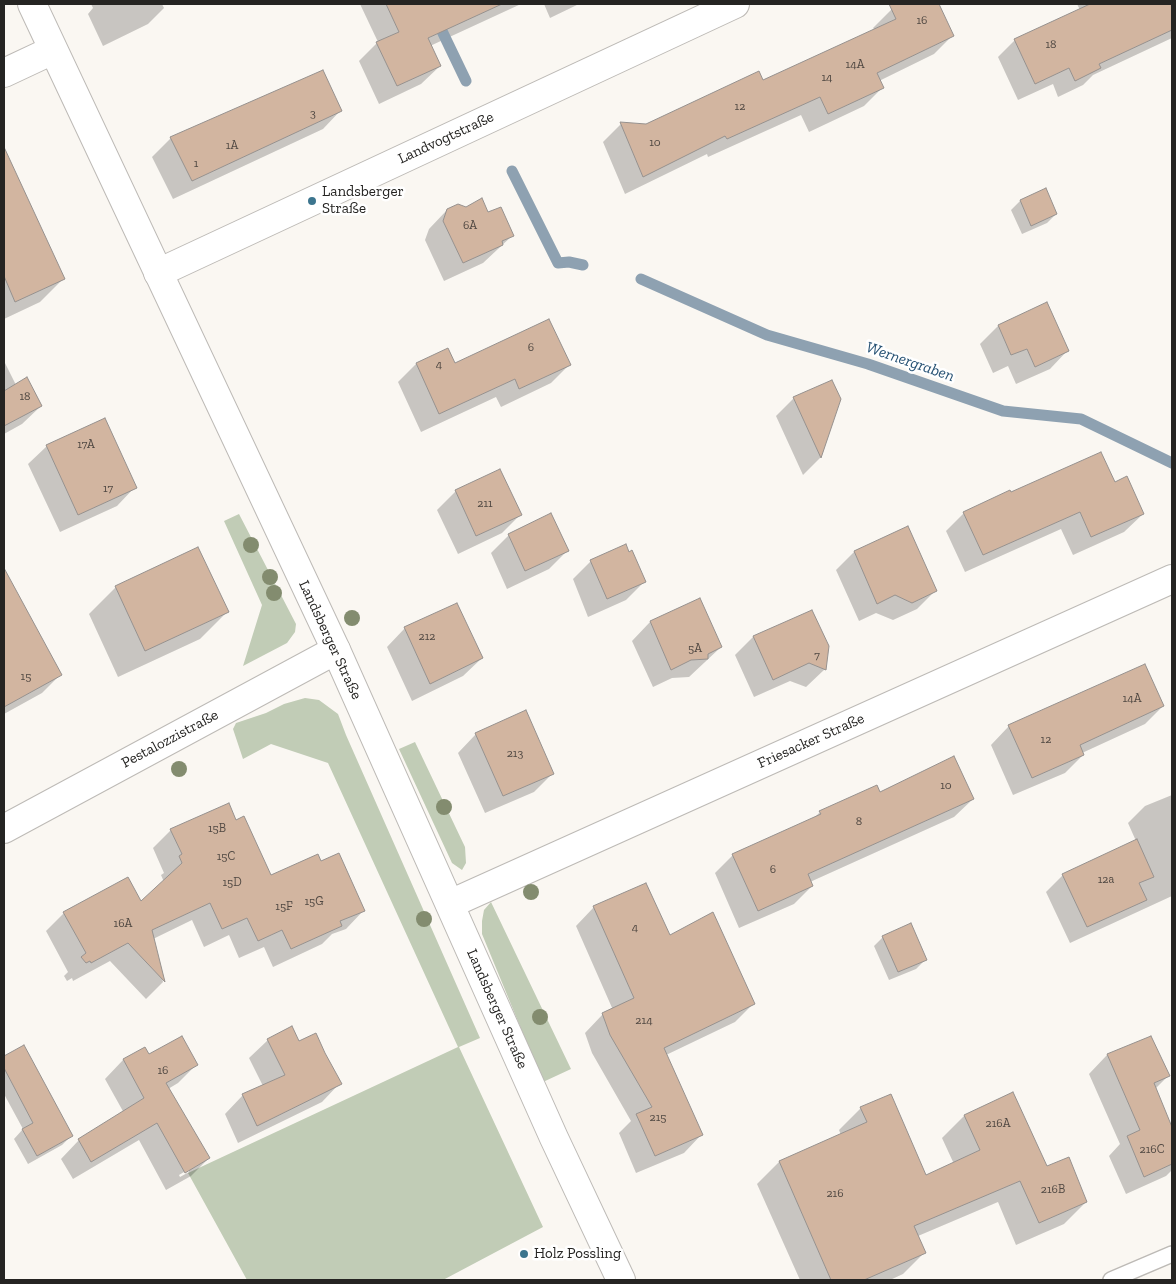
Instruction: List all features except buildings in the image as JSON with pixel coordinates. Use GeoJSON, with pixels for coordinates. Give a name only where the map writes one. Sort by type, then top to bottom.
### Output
{"type":"FeatureCollection","features":[{"type":"Feature","properties":{"kind":"street","name":"Landsberger Straße"},"geometry":{"type":"LineString","coordinates":[[32,4],[336,650],[554,1138],[621,1280]]}},
{"type":"Feature","properties":{"kind":"street","name":"Landvogtstraße"},"geometry":{"type":"LineString","coordinates":[[158,273],[735,4]]}},
{"type":"Feature","properties":{"kind":"street"},"geometry":{"type":"LineString","coordinates":[[4,73],[53,50]]}},
{"type":"Feature","properties":{"kind":"street","name":"Friesacker Straße"},"geometry":{"type":"LineString","coordinates":[[450,904],[1172,579]]}},
{"type":"Feature","properties":{"kind":"street","name":"Pestalozzistraße"},"geometry":{"type":"LineString","coordinates":[[4,829],[336,650]]}},
{"type":"Feature","properties":{"kind":"lane"},"geometry":{"type":"LineString","coordinates":[[1111,1280],[1172,1254]]}},
{"type":"Feature","properties":{"kind":"green space"},"geometry":{"type":"Polygon","coordinates":[[[239,514],[296,624],[295,632],[287,643],[243,666],[262,605],[224,521],[239,514]]]}},
{"type":"Feature","properties":{"kind":"green space"},"geometry":{"type":"Polygon","coordinates":[[[305,698],[319,700],[338,714],[480,1038],[459,1047],[543,1227],[443,1280],[247,1280],[188,1173],[458,1047],[328,763],[271,744],[243,759],[233,729],[236,723],[266,713],[284,704],[305,698]]]}},
{"type":"Feature","properties":{"kind":"green space"},"geometry":{"type":"Polygon","coordinates":[[[415,742],[465,847],[466,863],[462,870],[452,863],[399,749],[415,742]]]}},
{"type":"Feature","properties":{"kind":"green space"},"geometry":{"type":"Polygon","coordinates":[[[491,902],[571,1069],[543,1082],[482,934],[484,910],[491,902]]]}},
{"type":"Feature","properties":{"kind":"waterway","name":"Wernergraben"},"geometry":{"type":"LineString","coordinates":[[429,4],[466,81]]}},
{"type":"Feature","properties":{"kind":"waterway","name":"Wernergraben"},"geometry":{"type":"LineString","coordinates":[[512,171],[558,263],[569,262],[583,265]]}},
{"type":"Feature","properties":{"kind":"waterway","name":"Wernergraben"},"geometry":{"type":"LineString","coordinates":[[641,279],[767,335],[868,364],[1003,411],[1081,419],[1172,463]]}},
{"type":"Feature","properties":{"kind":"place","name":"Landsberger Straße"},"geometry":{"type":"Point","coordinates":[312,201]}},
{"type":"Feature","properties":{"kind":"place","name":"Holz Possling"},"geometry":{"type":"Point","coordinates":[524,1254]}}]}
